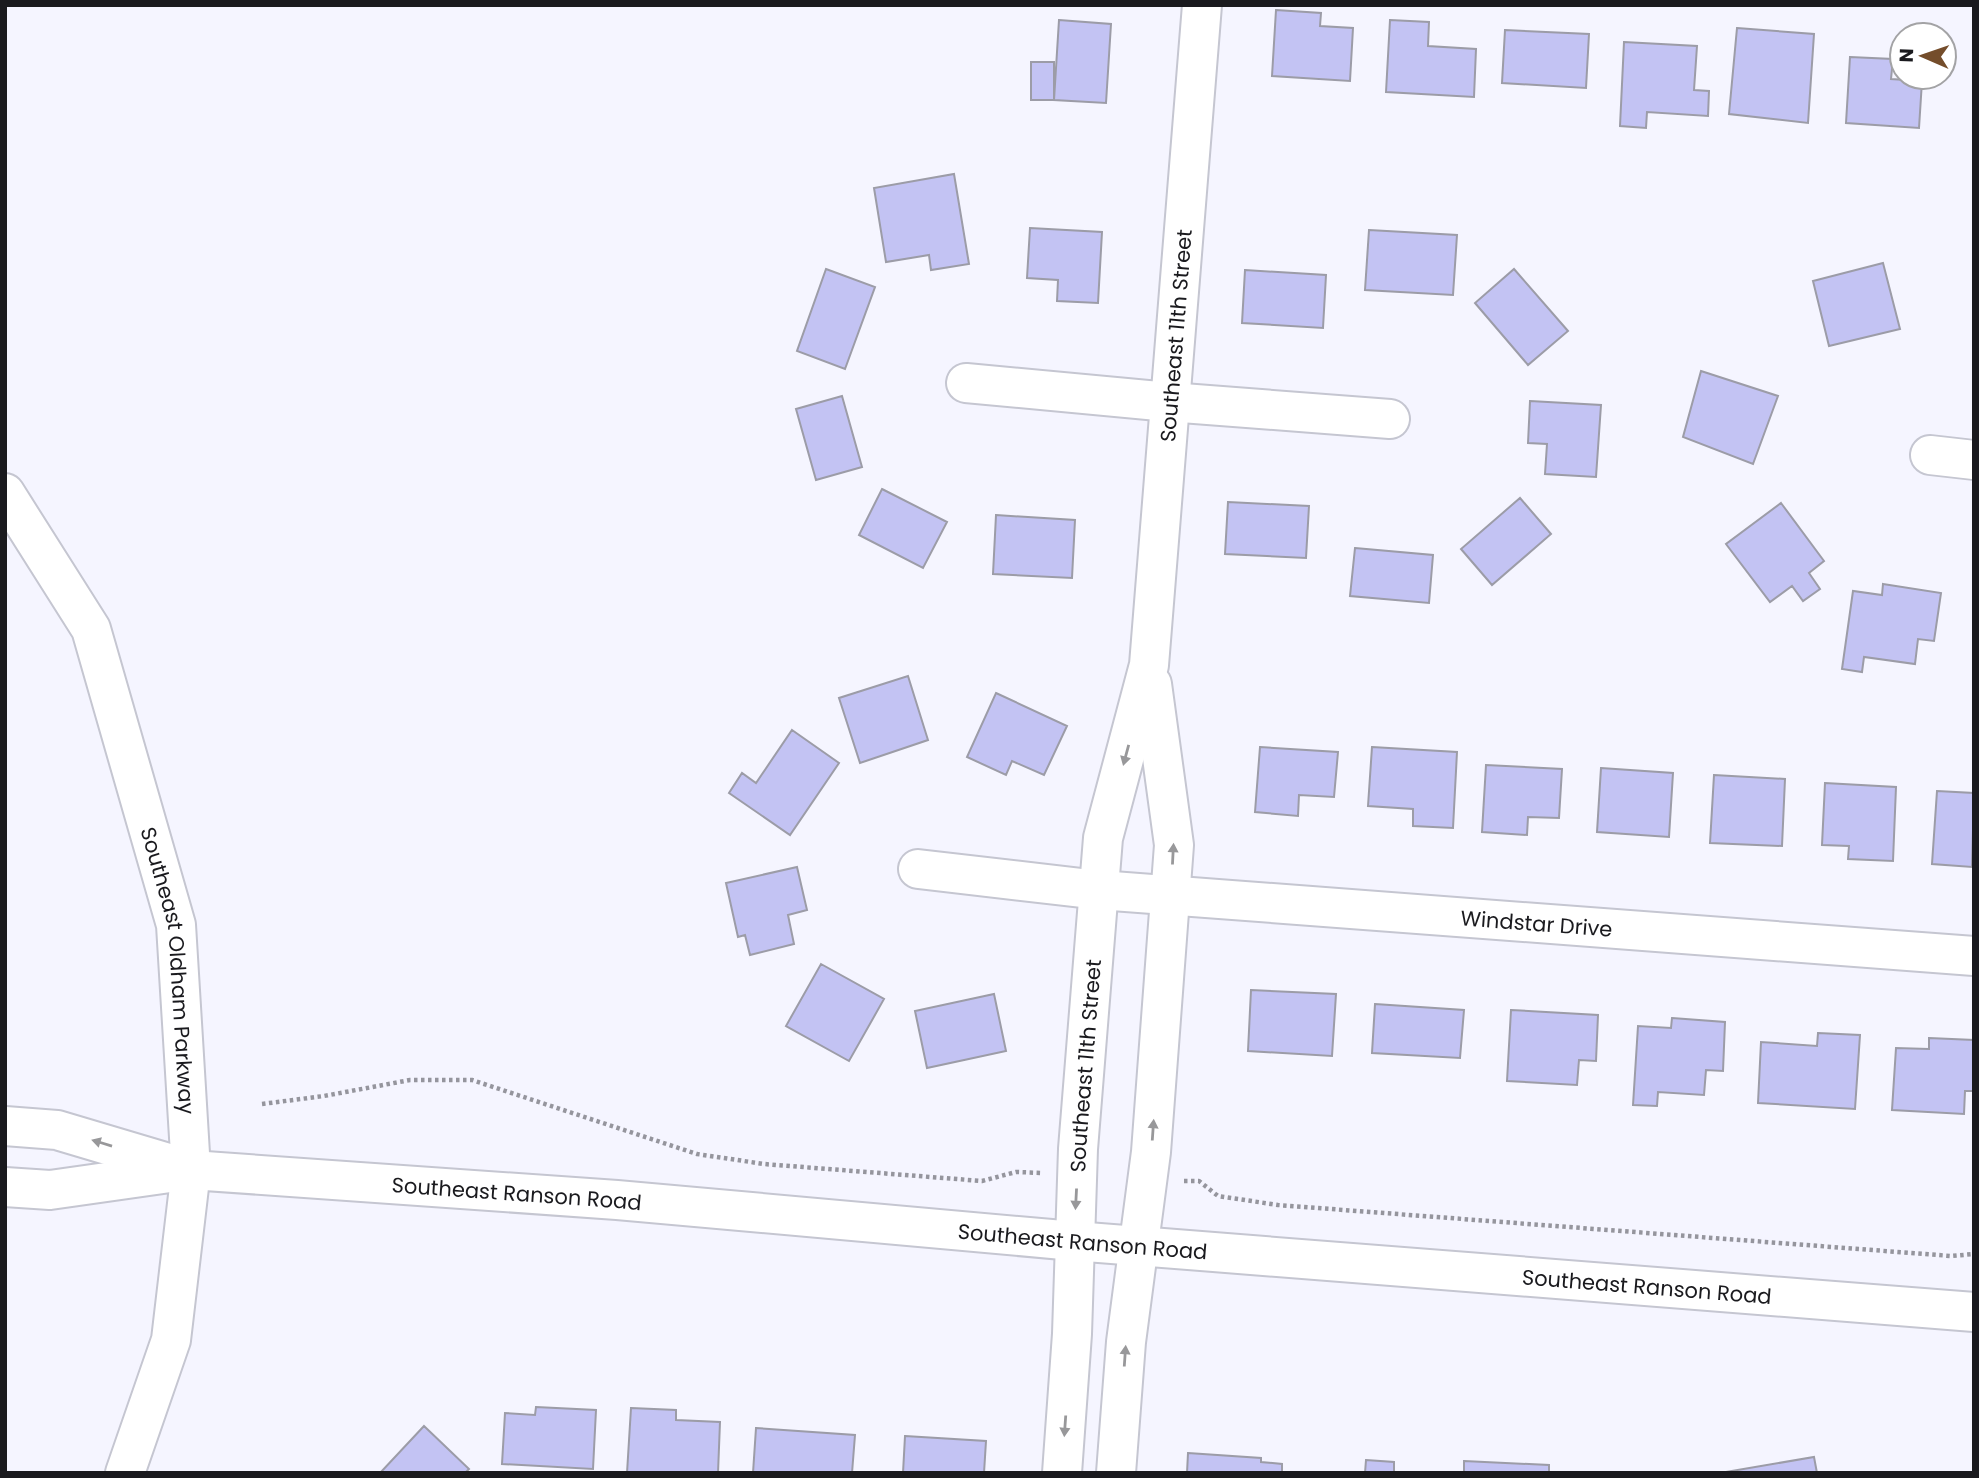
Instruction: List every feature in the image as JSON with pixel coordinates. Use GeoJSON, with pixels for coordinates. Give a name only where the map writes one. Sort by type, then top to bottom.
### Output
{"type":"FeatureCollection","features":[{"type":"Feature","properties":{"kind":"street","name":"Southeast 11th Street"},"geometry":{"type":"LineString","coordinates":[[1062,1473],[1072,1334],[1078,1149],[1099,890],[1104,838],[1149,665],[1202,5]]}},
{"type":"Feature","properties":{"kind":"street"},"geometry":{"type":"LineString","coordinates":[[966,383],[1390,419]]}},
{"type":"Feature","properties":{"kind":"street"},"geometry":{"type":"LineString","coordinates":[[1930,455],[1974,460]]}},
{"type":"Feature","properties":{"kind":"street","name":"Southeast Oldham Parkway"},"geometry":{"type":"LineString","coordinates":[[5,493],[91,629],[176,925],[191,1170],[171,1340],[125,1473]]}},
{"type":"Feature","properties":{"kind":"street","name":"Southeast 11th Street"},"geometry":{"type":"LineString","coordinates":[[1116,1473],[1126,1342],[1151,1152],[1174,845],[1149,665]]}},
{"type":"Feature","properties":{"kind":"street","name":"Windstar Drive"},"geometry":{"type":"LineString","coordinates":[[918,869],[1099,890],[1974,956]]}},
{"type":"Feature","properties":{"kind":"street","name":"Southeast Ranson Road"},"geometry":{"type":"LineString","coordinates":[[5,1126],[57,1130],[191,1170]]}},
{"type":"Feature","properties":{"kind":"street","name":"Southeast Ranson Road"},"geometry":{"type":"LineString","coordinates":[[5,1187],[50,1190],[191,1170],[617,1200],[1074,1241],[1974,1312]]}},
{"type":"Feature","properties":{"kind":"path"},"geometry":{"type":"LineString","coordinates":[[262,1104],[410,1080],[472,1080],[698,1154],[764,1164],[982,1181],[1016,1172]]}},
{"type":"Feature","properties":{"kind":"path"},"geometry":{"type":"LineString","coordinates":[[1199,1181],[1218,1196],[1278,1205],[1937,1255],[1974,1254]]}},
{"type":"Feature","properties":{"kind":"building"},"geometry":{"type":"Polygon","coordinates":[[[1276,10],[1321,13],[1320,26],[1353,28],[1350,81],[1272,76],[1276,10]]]}},
{"type":"Feature","properties":{"kind":"building"},"geometry":{"type":"Polygon","coordinates":[[[1059,20],[1111,24],[1106,103],[1054,100],[1059,20]]]}},
{"type":"Feature","properties":{"kind":"building"},"geometry":{"type":"Polygon","coordinates":[[[1390,20],[1429,22],[1428,46],[1476,49],[1474,97],[1386,92],[1390,20]]]}},
{"type":"Feature","properties":{"kind":"building"},"geometry":{"type":"Polygon","coordinates":[[[1737,28],[1814,34],[1808,123],[1729,114],[1737,28]]]}},
{"type":"Feature","properties":{"kind":"building"},"geometry":{"type":"Polygon","coordinates":[[[1505,30],[1589,34],[1586,88],[1502,83],[1505,30]]]}},
{"type":"Feature","properties":{"kind":"building"},"geometry":{"type":"Polygon","coordinates":[[[1624,42],[1697,46],[1694,90],[1709,91],[1708,116],[1647,112],[1646,128],[1620,126],[1624,42]]]}},
{"type":"Feature","properties":{"kind":"building"},"geometry":{"type":"Polygon","coordinates":[[[1850,57],[1888,59],[1888,91],[1921,91],[1919,128],[1846,123],[1850,57]]]}},
{"type":"Feature","properties":{"kind":"building"},"geometry":{"type":"Polygon","coordinates":[[[1031,62],[1054,62],[1054,100],[1031,100],[1031,62]]]}},
{"type":"Feature","properties":{"kind":"building"},"geometry":{"type":"Polygon","coordinates":[[[954,174],[969,264],[931,270],[929,255],[886,262],[874,188],[954,174]]]}},
{"type":"Feature","properties":{"kind":"building"},"geometry":{"type":"Polygon","coordinates":[[[1030,228],[1102,232],[1098,303],[1057,301],[1058,280],[1027,278],[1030,228]]]}},
{"type":"Feature","properties":{"kind":"building"},"geometry":{"type":"Polygon","coordinates":[[[1369,230],[1457,235],[1453,295],[1365,290],[1369,230]]]}},
{"type":"Feature","properties":{"kind":"building"},"geometry":{"type":"Polygon","coordinates":[[[1883,263],[1900,329],[1829,346],[1813,281],[1883,263]]]}},
{"type":"Feature","properties":{"kind":"building"},"geometry":{"type":"Polygon","coordinates":[[[826,269],[875,287],[845,369],[797,351],[826,269]]]}},
{"type":"Feature","properties":{"kind":"building"},"geometry":{"type":"Polygon","coordinates":[[[1514,269],[1568,331],[1528,365],[1475,303],[1514,269]]]}},
{"type":"Feature","properties":{"kind":"building"},"geometry":{"type":"Polygon","coordinates":[[[1245,270],[1326,275],[1323,328],[1242,323],[1245,270]]]}},
{"type":"Feature","properties":{"kind":"building"},"geometry":{"type":"Polygon","coordinates":[[[1701,371],[1778,396],[1753,464],[1683,437],[1701,371]]]}},
{"type":"Feature","properties":{"kind":"building"},"geometry":{"type":"Polygon","coordinates":[[[842,396],[862,467],[816,480],[796,409],[842,396]]]}},
{"type":"Feature","properties":{"kind":"building"},"geometry":{"type":"Polygon","coordinates":[[[1530,401],[1601,405],[1596,477],[1545,474],[1547,444],[1528,443],[1530,401]]]}},
{"type":"Feature","properties":{"kind":"building"},"geometry":{"type":"Polygon","coordinates":[[[882,489],[947,522],[923,568],[859,535],[882,489]]]}},
{"type":"Feature","properties":{"kind":"building"},"geometry":{"type":"Polygon","coordinates":[[[1520,498],[1551,534],[1492,585],[1461,549],[1520,498]]]}},
{"type":"Feature","properties":{"kind":"building"},"geometry":{"type":"Polygon","coordinates":[[[1228,502],[1309,506],[1306,558],[1225,554],[1228,502]]]}},
{"type":"Feature","properties":{"kind":"building"},"geometry":{"type":"Polygon","coordinates":[[[1781,503],[1824,561],[1809,573],[1820,589],[1803,601],[1792,586],[1770,602],[1726,544],[1781,503]]]}},
{"type":"Feature","properties":{"kind":"building"},"geometry":{"type":"Polygon","coordinates":[[[996,515],[1075,520],[1072,578],[993,574],[996,515]]]}},
{"type":"Feature","properties":{"kind":"building"},"geometry":{"type":"Polygon","coordinates":[[[1355,548],[1433,555],[1429,603],[1350,596],[1355,548]]]}},
{"type":"Feature","properties":{"kind":"building"},"geometry":{"type":"Polygon","coordinates":[[[1883,584],[1941,593],[1934,641],[1918,639],[1915,664],[1864,657],[1862,672],[1842,669],[1853,591],[1882,595],[1883,584]]]}},
{"type":"Feature","properties":{"kind":"building"},"geometry":{"type":"Polygon","coordinates":[[[908,676],[928,740],[860,763],[839,698],[908,676]]]}},
{"type":"Feature","properties":{"kind":"building"},"geometry":{"type":"Polygon","coordinates":[[[996,693],[1067,726],[1044,775],[1012,761],[1006,775],[967,757],[996,693]]]}},
{"type":"Feature","properties":{"kind":"building"},"geometry":{"type":"Polygon","coordinates":[[[792,730],[839,763],[790,835],[729,793],[742,773],[756,783],[792,730]]]}},
{"type":"Feature","properties":{"kind":"building"},"geometry":{"type":"Polygon","coordinates":[[[1260,747],[1338,752],[1334,797],[1299,795],[1298,816],[1255,812],[1260,747]]]}},
{"type":"Feature","properties":{"kind":"building"},"geometry":{"type":"Polygon","coordinates":[[[1372,747],[1457,752],[1453,828],[1413,826],[1413,809],[1368,806],[1372,747]]]}},
{"type":"Feature","properties":{"kind":"building"},"geometry":{"type":"Polygon","coordinates":[[[1486,765],[1562,769],[1559,818],[1528,817],[1527,835],[1482,832],[1486,765]]]}},
{"type":"Feature","properties":{"kind":"building"},"geometry":{"type":"Polygon","coordinates":[[[1601,768],[1673,773],[1669,837],[1597,832],[1601,768]]]}},
{"type":"Feature","properties":{"kind":"building"},"geometry":{"type":"Polygon","coordinates":[[[1714,775],[1785,779],[1782,846],[1710,843],[1714,775]]]}},
{"type":"Feature","properties":{"kind":"building"},"geometry":{"type":"Polygon","coordinates":[[[1825,783],[1896,787],[1893,861],[1848,859],[1849,846],[1822,845],[1825,783]]]}},
{"type":"Feature","properties":{"kind":"building"},"geometry":{"type":"Polygon","coordinates":[[[1937,791],[1974,793],[1972,867],[1932,864],[1937,791]]]}},
{"type":"Feature","properties":{"kind":"building"},"geometry":{"type":"Polygon","coordinates":[[[797,867],[807,910],[788,915],[794,944],[750,955],[745,935],[738,937],[726,883],[797,867]]]}},
{"type":"Feature","properties":{"kind":"building"},"geometry":{"type":"Polygon","coordinates":[[[821,964],[884,999],[849,1061],[786,1026],[821,964]]]}},
{"type":"Feature","properties":{"kind":"building"},"geometry":{"type":"Polygon","coordinates":[[[1251,990],[1336,994],[1332,1056],[1248,1051],[1251,990]]]}},
{"type":"Feature","properties":{"kind":"building"},"geometry":{"type":"Polygon","coordinates":[[[994,994],[1006,1051],[927,1068],[915,1011],[994,994]]]}},
{"type":"Feature","properties":{"kind":"building"},"geometry":{"type":"Polygon","coordinates":[[[1375,1004],[1464,1010],[1460,1058],[1372,1053],[1375,1004]]]}},
{"type":"Feature","properties":{"kind":"building"},"geometry":{"type":"Polygon","coordinates":[[[1511,1010],[1598,1015],[1596,1061],[1579,1060],[1577,1085],[1507,1081],[1511,1010]]]}},
{"type":"Feature","properties":{"kind":"building"},"geometry":{"type":"Polygon","coordinates":[[[1672,1018],[1725,1022],[1723,1071],[1706,1070],[1704,1095],[1658,1092],[1657,1106],[1633,1105],[1638,1026],[1671,1028],[1672,1018]]]}},
{"type":"Feature","properties":{"kind":"building"},"geometry":{"type":"Polygon","coordinates":[[[1818,1033],[1860,1035],[1855,1109],[1758,1103],[1761,1042],[1817,1046],[1818,1033]]]}},
{"type":"Feature","properties":{"kind":"building"},"geometry":{"type":"Polygon","coordinates":[[[1929,1038],[1974,1040],[1974,1091],[1965,1091],[1964,1114],[1892,1110],[1896,1048],[1929,1049],[1929,1038]]]}},
{"type":"Feature","properties":{"kind":"building"},"geometry":{"type":"Polygon","coordinates":[[[536,1407],[596,1410],[593,1469],[502,1464],[505,1413],[535,1415],[536,1407]]]}},
{"type":"Feature","properties":{"kind":"building"},"geometry":{"type":"Polygon","coordinates":[[[631,1408],[676,1410],[676,1420],[720,1422],[718,1473],[627,1473],[631,1408]]]}},
{"type":"Feature","properties":{"kind":"building"},"geometry":{"type":"Polygon","coordinates":[[[424,1426],[469,1469],[465,1473],[380,1473],[424,1426]]]}},
{"type":"Feature","properties":{"kind":"building"},"geometry":{"type":"Polygon","coordinates":[[[756,1428],[855,1435],[852,1473],[753,1473],[756,1428]]]}},
{"type":"Feature","properties":{"kind":"building"},"geometry":{"type":"Polygon","coordinates":[[[905,1436],[986,1441],[984,1473],[903,1473],[905,1436]]]}},
{"type":"Feature","properties":{"kind":"building"},"geometry":{"type":"Polygon","coordinates":[[[1188,1453],[1261,1458],[1261,1462],[1282,1464],[1282,1473],[1187,1473],[1188,1453]]]}},
{"type":"Feature","properties":{"kind":"building"},"geometry":{"type":"Polygon","coordinates":[[[1814,1457],[1817,1473],[1720,1473],[1814,1457]]]}},
{"type":"Feature","properties":{"kind":"building"},"geometry":{"type":"Polygon","coordinates":[[[1366,1460],[1394,1462],[1394,1473],[1365,1473],[1366,1460]]]}},
{"type":"Feature","properties":{"kind":"building"},"geometry":{"type":"Polygon","coordinates":[[[1464,1461],[1549,1465],[1549,1473],[1464,1473],[1464,1461]]]}}]}
